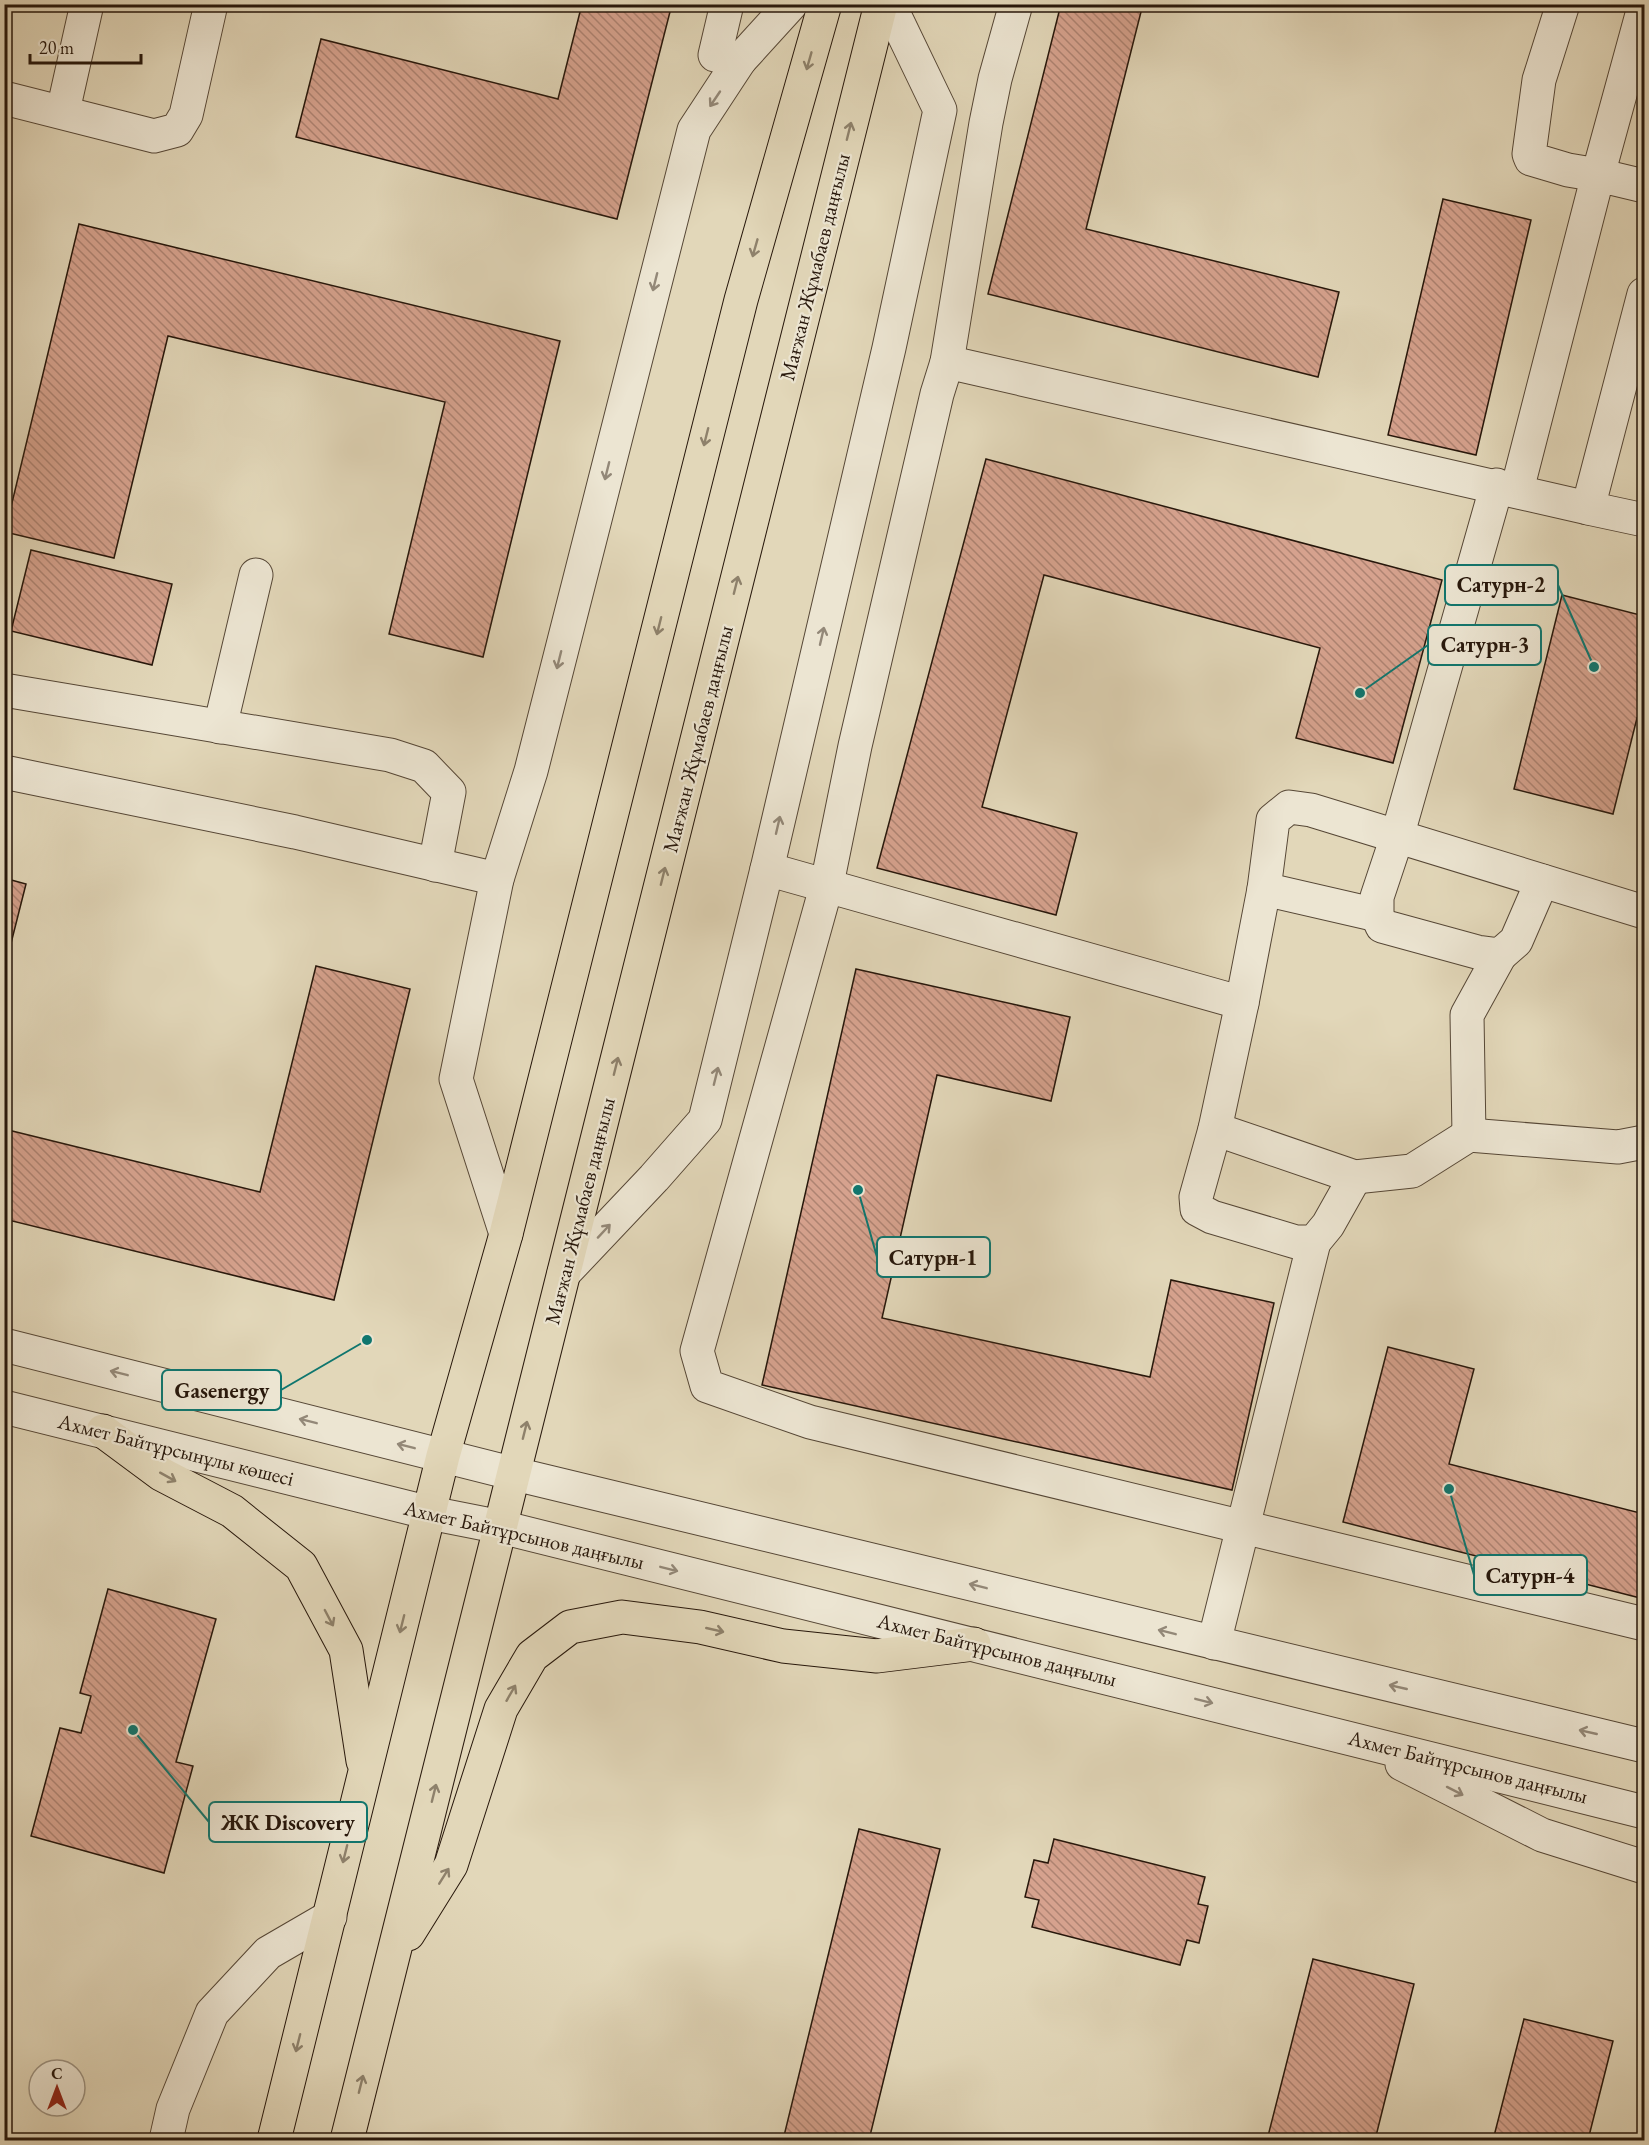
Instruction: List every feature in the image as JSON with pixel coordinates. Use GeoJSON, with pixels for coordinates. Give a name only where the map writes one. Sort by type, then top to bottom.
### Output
{"type":"FeatureCollection","features":[{"type":"Feature","properties":{"kind":"main road"},"geometry":{"type":"LineString","coordinates":[[274,2140],[443,1456],[506,1234],[738,311],[825,4]]}},
{"type":"Feature","properties":{"kind":"main road","name":"Мағжан Жұмабаев даңғылы"},"geometry":{"type":"LineString","coordinates":[[347,2140],[881,4]]}},
{"type":"Feature","properties":{"kind":"main road"},"geometry":{"type":"LineString","coordinates":[[103,1431],[161,1474],[232,1511],[302,1566],[346,1650],[365,1775]]}},
{"type":"Feature","properties":{"kind":"main road"},"geometry":{"type":"LineString","coordinates":[[392,1961],[451,1865],[501,1709],[532,1656],[570,1627],[622,1617],[700,1627],[783,1646],[877,1656],[974,1644]]}},
{"type":"Feature","properties":{"kind":"street"},"geometry":{"type":"LineString","coordinates":[[63,111],[87,4]]}},
{"type":"Feature","properties":{"kind":"street"},"geometry":{"type":"LineString","coordinates":[[4,98],[63,111],[154,136],[177,130],[186,115],[211,4]]}},
{"type":"Feature","properties":{"kind":"street"},"geometry":{"type":"LineString","coordinates":[[727,4],[715,55],[740,60]]}},
{"type":"Feature","properties":{"kind":"street"},"geometry":{"type":"LineString","coordinates":[[506,1234],[456,1079],[497,879],[531,771],[694,130],[740,60],[791,4]]}},
{"type":"Feature","properties":{"kind":"street"},"geometry":{"type":"LineString","coordinates":[[564,1273],[654,1178],[705,1120],[767,869],[889,348],[940,110],[889,4]]}},
{"type":"Feature","properties":{"kind":"street"},"geometry":{"type":"LineString","coordinates":[[1016,4],[995,79],[986,123],[947,362],[937,394],[855,746],[827,884],[697,1351],[707,1386],[810,1422],[1644,1624]]}},
{"type":"Feature","properties":{"kind":"street"},"geometry":{"type":"LineString","coordinates":[[1563,4],[1539,80],[1529,156],[1531,159],[1568,170],[1644,186]]}},
{"type":"Feature","properties":{"kind":"street"},"geometry":{"type":"LineString","coordinates":[[1500,955],[1477,952],[1382,926],[1377,915],[1377,897],[1398,837],[1507,488],[1644,7]]}},
{"type":"Feature","properties":{"kind":"street"},"geometry":{"type":"LineString","coordinates":[[940,110],[986,123]]}},
{"type":"Feature","properties":{"kind":"street"},"geometry":{"type":"LineString","coordinates":[[1588,508],[1644,294]]}},
{"type":"Feature","properties":{"kind":"street"},"geometry":{"type":"LineString","coordinates":[[947,362],[1644,520]]}},
{"type":"Feature","properties":{"kind":"street"},"geometry":{"type":"LineString","coordinates":[[220,727],[256,575]]}},
{"type":"Feature","properties":{"kind":"street"},"geometry":{"type":"LineString","coordinates":[[4,690],[390,755],[424,766],[449,792],[435,865]]}},
{"type":"Feature","properties":{"kind":"street"},"geometry":{"type":"LineString","coordinates":[[4,772],[295,832],[497,879]]}},
{"type":"Feature","properties":{"kind":"street"},"geometry":{"type":"LineString","coordinates":[[1314,1242],[1296,1242],[1212,1217],[1197,1209],[1196,1197],[1215,1129],[1242,1003],[1264,889],[1273,820],[1289,807],[1311,810],[1644,912]]}},
{"type":"Feature","properties":{"kind":"street"},"geometry":{"type":"LineString","coordinates":[[767,869],[827,884],[1242,1003]]}},
{"type":"Feature","properties":{"kind":"street"},"geometry":{"type":"LineString","coordinates":[[1469,1135],[1467,1015],[1500,955],[1516,941],[1542,881]]}},
{"type":"Feature","properties":{"kind":"street"},"geometry":{"type":"LineString","coordinates":[[1264,889],[1377,915]]}},
{"type":"Feature","properties":{"kind":"street"},"geometry":{"type":"LineString","coordinates":[[1215,1129],[1355,1177],[1412,1171],[1469,1135],[1618,1147],[1644,1142]]}},
{"type":"Feature","properties":{"kind":"street"},"geometry":{"type":"LineString","coordinates":[[1214,1643],[1314,1242],[1328,1225],[1355,1177]]}},
{"type":"Feature","properties":{"kind":"street"},"geometry":{"type":"LineString","coordinates":[[4,1345],[515,1474],[1644,1746]]}},
{"type":"Feature","properties":{"kind":"street","name":"Ахмет Байтұрсынұлы көшесі"},"geometry":{"type":"LineString","coordinates":[[4,1407],[348,1493]]}},
{"type":"Feature","properties":{"kind":"street","name":"Ахмет Байтұрсынов даңғылы"},"geometry":{"type":"LineString","coordinates":[[348,1493],[501,1527],[1347,1736],[1644,1812]]}},
{"type":"Feature","properties":{"kind":"street"},"geometry":{"type":"LineString","coordinates":[[1347,1736],[1542,1835],[1644,1867]]}},
{"type":"Feature","properties":{"kind":"street"},"geometry":{"type":"LineString","coordinates":[[166,2140],[173,2109],[212,2013],[268,1953],[330,1917]]}},
{"type":"Feature","properties":{"kind":"building"},"geometry":{"type":"Polygon","coordinates":[[[582,4],[672,4],[617,219],[296,137],[321,39],[558,99],[582,4]]]}},
{"type":"Feature","properties":{"kind":"building"},"geometry":{"type":"Polygon","coordinates":[[[1061,4],[1143,4],[1086,229],[1339,292],[1318,377],[988,294],[1061,4]]]}},
{"type":"Feature","properties":{"kind":"building"},"geometry":{"type":"Polygon","coordinates":[[[1443,199],[1531,220],[1476,455],[1388,435],[1443,199]]]}},
{"type":"Feature","properties":{"kind":"building"},"geometry":{"type":"Polygon","coordinates":[[[79,224],[560,341],[483,657],[389,634],[445,402],[168,336],[114,558],[5,532],[79,224]]]}},
{"type":"Feature","properties":{"kind":"building"},"geometry":{"type":"Polygon","coordinates":[[[986,459],[1442,580],[1393,763],[1296,738],[1320,648],[1044,575],[982,807],[1077,833],[1056,915],[877,868],[986,459]]]}},
{"type":"Feature","properties":{"kind":"building"},"geometry":{"type":"Polygon","coordinates":[[[31,550],[172,584],[152,665],[11,631],[31,550]]]}},
{"type":"Feature","properties":{"kind":"building"},"geometry":{"type":"Polygon","coordinates":[[[1562,595],[1644,616],[1644,720],[1637,718],[1613,814],[1514,789],[1562,595]]]}},
{"type":"Feature","properties":{"kind":"building"},"geometry":{"type":"Polygon","coordinates":[[[4,878],[26,884],[4,971],[4,878]]]}},
{"type":"Feature","properties":{"kind":"building"},"geometry":{"type":"Polygon","coordinates":[[[316,966],[410,989],[334,1300],[4,1219],[4,1129],[260,1192],[316,966]]]}},
{"type":"Feature","properties":{"kind":"building"},"geometry":{"type":"Polygon","coordinates":[[[856,969],[1070,1017],[1051,1101],[937,1075],[882,1318],[1150,1377],[1171,1280],[1274,1303],[1232,1490],[762,1385],[856,969]]]}},
{"type":"Feature","properties":{"kind":"building"},"geometry":{"type":"Polygon","coordinates":[[[1388,1347],[1474,1369],[1449,1464],[1644,1514],[1644,1599],[1343,1522],[1388,1347]]]}},
{"type":"Feature","properties":{"kind":"building"},"geometry":{"type":"Polygon","coordinates":[[[108,1589],[216,1619],[176,1762],[193,1766],[164,1873],[31,1836],[60,1728],[81,1733],[91,1696],[80,1693],[108,1589]]]}},
{"type":"Feature","properties":{"kind":"building"},"geometry":{"type":"Polygon","coordinates":[[[859,1829],[940,1849],[869,2140],[783,2140],[859,1829]]]}},
{"type":"Feature","properties":{"kind":"building"},"geometry":{"type":"Polygon","coordinates":[[[1054,1839],[1205,1877],[1198,1904],[1208,1906],[1199,1943],[1187,1940],[1180,1965],[1032,1927],[1039,1900],[1025,1897],[1034,1860],[1048,1863],[1054,1839]]]}},
{"type":"Feature","properties":{"kind":"building"},"geometry":{"type":"Polygon","coordinates":[[[1313,1959],[1414,1984],[1375,2140],[1267,2140],[1313,1959]]]}},
{"type":"Feature","properties":{"kind":"building"},"geometry":{"type":"Polygon","coordinates":[[[1524,2019],[1613,2041],[1588,2140],[1493,2140],[1524,2019]]]}},
{"type":"Feature","properties":{"kind":"place","name":"Сатурн-2"},"geometry":{"type":"Point","coordinates":[1594,667]}},
{"type":"Feature","properties":{"kind":"place","name":"Сатурн-3"},"geometry":{"type":"Point","coordinates":[1360,693]}},
{"type":"Feature","properties":{"kind":"place","name":"Сатурн-1"},"geometry":{"type":"Point","coordinates":[858,1190]}},
{"type":"Feature","properties":{"kind":"place","name":"Gasenergy"},"geometry":{"type":"Point","coordinates":[367,1340]}},
{"type":"Feature","properties":{"kind":"place","name":"Сатурн-4"},"geometry":{"type":"Point","coordinates":[1449,1489]}},
{"type":"Feature","properties":{"kind":"place","name":"ЖК Discovery"},"geometry":{"type":"Point","coordinates":[133,1730]}}]}
